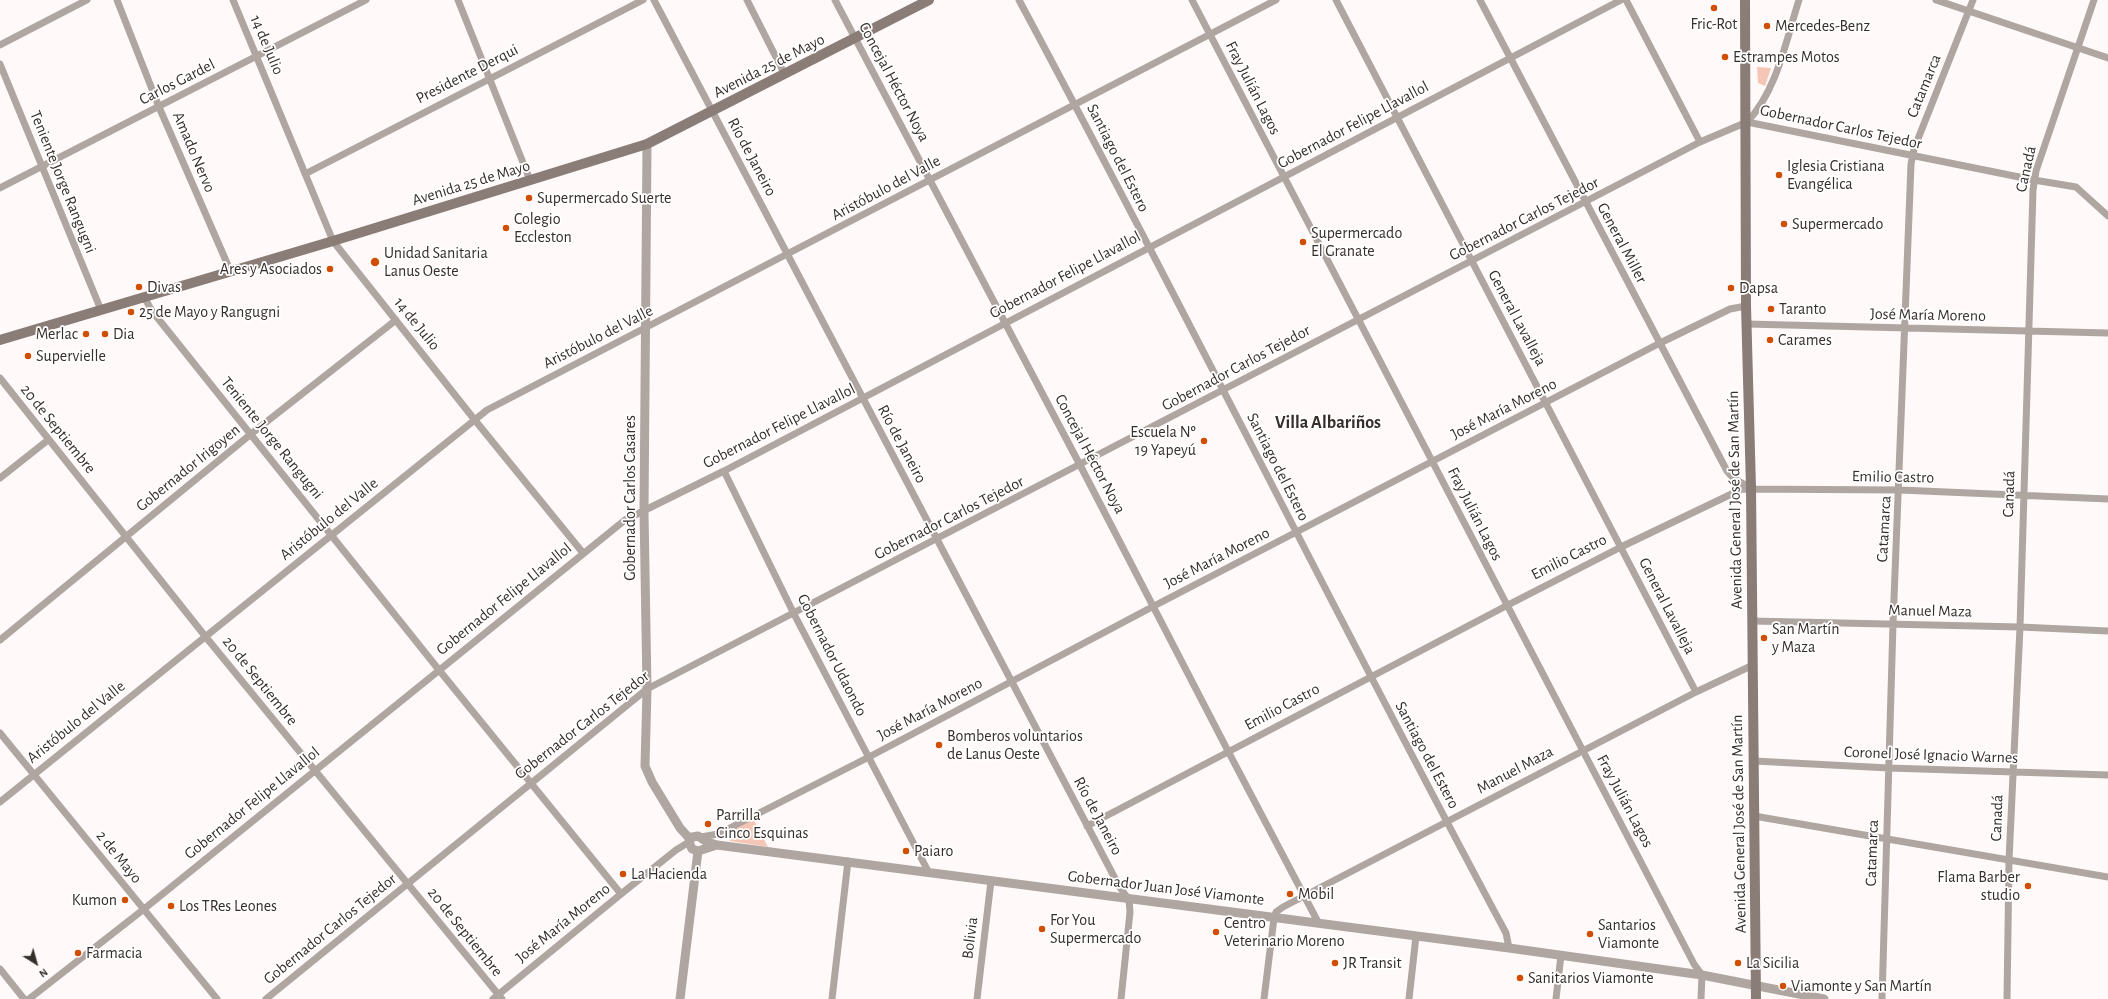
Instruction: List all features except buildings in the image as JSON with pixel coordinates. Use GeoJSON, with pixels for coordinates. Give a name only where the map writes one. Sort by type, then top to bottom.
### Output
{"type":"FeatureCollection","features":[{"type":"Feature","properties":{"kind":"main road","name":"Avenida 25 de Mayo"},"geometry":{"type":"LineString","coordinates":[[0,340],[144,298],[230,270],[333,241],[647,144],[785,75],[929,0]]}},
{"type":"Feature","properties":{"kind":"main road","name":"Avenida General José de San Martín"},"geometry":{"type":"LineString","coordinates":[[1745,0],[1747,122],[1746,306],[1752,488],[1756,999]]}},
{"type":"Feature","properties":{"kind":"street"},"geometry":{"type":"LineString","coordinates":[[0,45],[87,0]]}},
{"type":"Feature","properties":{"kind":"street","name":"Amado Nervo"},"geometry":{"type":"LineString","coordinates":[[117,0],[159,107],[230,270]]}},
{"type":"Feature","properties":{"kind":"street","name":"14 de Julio"},"geometry":{"type":"LineString","coordinates":[[232,0],[333,241],[474,419],[583,553]]}},
{"type":"Feature","properties":{"kind":"street","name":"Carlos Gardel"},"geometry":{"type":"LineString","coordinates":[[0,188],[366,0]]}},
{"type":"Feature","properties":{"kind":"street"},"geometry":{"type":"LineString","coordinates":[[458,0],[491,78],[530,180]]}},
{"type":"Feature","properties":{"kind":"street","name":"Presidente Derqui"},"geometry":{"type":"LineString","coordinates":[[305,174],[643,0]]}},
{"type":"Feature","properties":{"kind":"street","name":"Río de Janeiro"},"geometry":{"type":"LineString","coordinates":[[654,0],[936,540],[1012,681],[1119,886],[1129,900]]}},
{"type":"Feature","properties":{"kind":"street"},"geometry":{"type":"LineString","coordinates":[[746,0],[785,75]]}},
{"type":"Feature","properties":{"kind":"street","name":"Concejal Héctor Noya"},"geometry":{"type":"LineString","coordinates":[[835,0],[931,180],[1318,922]]}},
{"type":"Feature","properties":{"kind":"street","name":"Santiago del Estero"},"geometry":{"type":"LineString","coordinates":[[1019,0],[1075,104],[1370,677],[1506,933],[1509,948]]}},
{"type":"Feature","properties":{"kind":"street","name":"Fray Julián Lagos"},"geometry":{"type":"LineString","coordinates":[[1192,0],[1506,606],[1694,964],[1702,975]]}},
{"type":"Feature","properties":{"kind":"street","name":"Aristóbulo del Valle"},"geometry":{"type":"LineString","coordinates":[[0,802],[487,410],[1276,0]]}},
{"type":"Feature","properties":{"kind":"street","name":"General Lavalleja"},"geometry":{"type":"LineString","coordinates":[[1336,0],[1696,692]]}},
{"type":"Feature","properties":{"kind":"street","name":"General Miller"},"geometry":{"type":"LineString","coordinates":[[1480,0],[1727,472],[1733,478],[1752,488]]}},
{"type":"Feature","properties":{"kind":"street","name":"Gobernador Felipe Llavallol"},"geometry":{"type":"LineString","coordinates":[[29,999],[144,909],[315,769],[625,520],[724,471],[1148,247],[1622,0]]}},
{"type":"Feature","properties":{"kind":"street"},"geometry":{"type":"LineString","coordinates":[[1626,0],[1700,142]]}},
{"type":"Feature","properties":{"kind":"street"},"geometry":{"type":"LineString","coordinates":[[1747,122],[1756,112],[1770,87],[1799,0]]}},
{"type":"Feature","properties":{"kind":"street"},"geometry":{"type":"LineString","coordinates":[[1936,0],[2108,58]]}},
{"type":"Feature","properties":{"kind":"street","name":"Catamarca"},"geometry":{"type":"LineString","coordinates":[[1882,999],[1893,624],[1900,490],[1912,156],[1972,0]]}},
{"type":"Feature","properties":{"kind":"street","name":"Canadá"},"geometry":{"type":"LineString","coordinates":[[2007,999],[2009,860],[2020,627],[2034,180],[2094,0]]}},
{"type":"Feature","properties":{"kind":"street","name":"Teniente Jorge Rangugni"},"geometry":{"type":"LineString","coordinates":[[0,64],[101,310]]}},
{"type":"Feature","properties":{"kind":"street","name":"Gobernador Carlos Tejedor"},"geometry":{"type":"LineString","coordinates":[[266,999],[647,689],[794,614],[1700,142],[1747,122],[1912,156],[2076,187],[2108,216]]}},
{"type":"Feature","properties":{"kind":"street","name":"Gobernador Carlos Casares"},"geometry":{"type":"LineString","coordinates":[[647,144],[644,510],[647,689],[645,766],[664,802],[690,841]]}},
{"type":"Feature","properties":{"kind":"street","name":"Teniente Jorge Rangugni"},"geometry":{"type":"LineString","coordinates":[[144,298],[152,311],[332,535],[438,670],[621,894]]}},
{"type":"Feature","properties":{"kind":"street","name":"José María Moreno"},"geometry":{"type":"LineString","coordinates":[[702,838],[718,834],[869,757],[1154,606],[1660,343],[1730,309],[1746,306]]}},
{"type":"Feature","properties":{"kind":"street","name":"Gobernador Irigoyen"},"geometry":{"type":"LineString","coordinates":[[0,640],[251,434],[396,320]]}},
{"type":"Feature","properties":{"kind":"street","name":"José María Moreno"},"geometry":{"type":"LineString","coordinates":[[1747,324],[2108,333]]}},
{"type":"Feature","properties":{"kind":"street","name":"20 de Septiembre"},"geometry":{"type":"LineString","coordinates":[[0,378],[205,636],[315,769],[498,998]]}},
{"type":"Feature","properties":{"kind":"street"},"geometry":{"type":"LineString","coordinates":[[0,478],[48,440]]}},
{"type":"Feature","properties":{"kind":"street","name":"Gobernador Udaondo"},"geometry":{"type":"LineString","coordinates":[[724,471],[794,614],[928,871]]}},
{"type":"Feature","properties":{"kind":"street","name":"Emilio Castro"},"geometry":{"type":"LineString","coordinates":[[1087,826],[1506,606],[1621,547],[1742,489],[1900,490],[2108,499]]}},
{"type":"Feature","properties":{"kind":"street","name":"Manuel Maza"},"geometry":{"type":"LineString","coordinates":[[1752,621],[2020,627],[2108,631]]}},
{"type":"Feature","properties":{"kind":"street","name":"Manuel Maza"},"geometry":{"type":"LineString","coordinates":[[1274,918],[1276,912],[1283,907],[1582,750],[1696,692],[1753,666]]}},
{"type":"Feature","properties":{"kind":"street","name":"2 de Mayo"},"geometry":{"type":"LineString","coordinates":[[0,733],[217,999]]}},
{"type":"Feature","properties":{"kind":"street","name":"Coronel José Ignacio Warnes"},"geometry":{"type":"LineString","coordinates":[[1754,761],[2013,773],[2108,775]]}},
{"type":"Feature","properties":{"kind":"street"},"geometry":{"type":"LineString","coordinates":[[1754,816],[2108,877]]}},
{"type":"Feature","properties":{"kind":"street"},"geometry":{"type":"LineString","coordinates":[[680,999],[700,850],[705,844],[702,838],[695,836],[690,841],[692,848],[700,850]]}},
{"type":"Feature","properties":{"kind":"street","name":"Gobernador Juan José Viamonte"},"geometry":{"type":"LineString","coordinates":[[702,838],[717,845],[928,871],[1129,900],[1153,901],[1274,918],[1318,922],[1702,975],[1824,999]]}},
{"type":"Feature","properties":{"kind":"street","name":"José María Moreno"},"geometry":{"type":"LineString","coordinates":[[498,998],[621,894],[676,850],[690,841]]}},
{"type":"Feature","properties":{"kind":"street","name":"Gobernador Juan José Viamonte"},"geometry":{"type":"LineString","coordinates":[[700,850],[717,845]]}},
{"type":"Feature","properties":{"kind":"street"},"geometry":{"type":"LineString","coordinates":[[832,999],[848,861]]}},
{"type":"Feature","properties":{"kind":"street","name":"Bolivia"},"geometry":{"type":"LineString","coordinates":[[977,999],[991,881]]}},
{"type":"Feature","properties":{"kind":"street"},"geometry":{"type":"LineString","coordinates":[[1121,999],[1130,912],[1129,900]]}},
{"type":"Feature","properties":{"kind":"street"},"geometry":{"type":"LineString","coordinates":[[1264,999],[1274,918]]}},
{"type":"Feature","properties":{"kind":"street"},"geometry":{"type":"LineString","coordinates":[[1409,999],[1416,936]]}},
{"type":"Feature","properties":{"kind":"street"},"geometry":{"type":"LineString","coordinates":[[1556,999],[1562,956]]}},
{"type":"Feature","properties":{"kind":"street"},"geometry":{"type":"LineString","coordinates":[[0,969],[24,999]]}},
{"type":"Feature","properties":{"kind":"street"},"geometry":{"type":"LineString","coordinates":[[1701,999],[1702,975]]}},
{"type":"Feature","properties":{"kind":"shaded area"},"geometry":{"type":"Polygon","coordinates":[[[1757,67],[1771,68],[1765,86],[1758,83],[1757,67]]]}},
{"type":"Feature","properties":{"kind":"shaded area"},"geometry":{"type":"Polygon","coordinates":[[[753,818],[768,847],[730,841],[727,837],[728,832],[753,818]]]}},
{"type":"Feature","properties":{"kind":"place","name":"Fric-Rot"},"geometry":{"type":"Point","coordinates":[1714,8]}},
{"type":"Feature","properties":{"kind":"place","name":"Mercedes-Benz"},"geometry":{"type":"Point","coordinates":[1767,26]}},
{"type":"Feature","properties":{"kind":"place","name":"Estrampes Motos"},"geometry":{"type":"Point","coordinates":[1725,57]}},
{"type":"Feature","properties":{"kind":"place","name":"Iglesia Cristiana Evangélica"},"geometry":{"type":"Point","coordinates":[1779,175]}},
{"type":"Feature","properties":{"kind":"place","name":"Supermercado Suerte"},"geometry":{"type":"Point","coordinates":[529,198]}},
{"type":"Feature","properties":{"kind":"place","name":"Supermercado"},"geometry":{"type":"Point","coordinates":[1784,224]}},
{"type":"Feature","properties":{"kind":"place","name":"Colegio Eccleston"},"geometry":{"type":"Point","coordinates":[506,228]}},
{"type":"Feature","properties":{"kind":"place","name":"Supermercado El Granate"},"geometry":{"type":"Point","coordinates":[1303,242]}},
{"type":"Feature","properties":{"kind":"place","name":"Unidad Sanitaria Lanus Oeste"},"geometry":{"type":"Point","coordinates":[375,262]}},
{"type":"Feature","properties":{"kind":"place","name":"Ares y Asociados"},"geometry":{"type":"Point","coordinates":[330,269]}},
{"type":"Feature","properties":{"kind":"place","name":"Divas"},"geometry":{"type":"Point","coordinates":[139,287]}},
{"type":"Feature","properties":{"kind":"place","name":"Dapsa"},"geometry":{"type":"Point","coordinates":[1731,288]}},
{"type":"Feature","properties":{"kind":"place","name":"Taranto"},"geometry":{"type":"Point","coordinates":[1771,309]}},
{"type":"Feature","properties":{"kind":"place","name":"25 de Mayo y Rangugni"},"geometry":{"type":"Point","coordinates":[131,312]}},
{"type":"Feature","properties":{"kind":"place","name":"Merlac"},"geometry":{"type":"Point","coordinates":[86,334]}},
{"type":"Feature","properties":{"kind":"place","name":"Dia"},"geometry":{"type":"Point","coordinates":[105,334]}},
{"type":"Feature","properties":{"kind":"place","name":"Carames"},"geometry":{"type":"Point","coordinates":[1770,340]}},
{"type":"Feature","properties":{"kind":"place","name":"Supervielle"},"geometry":{"type":"Point","coordinates":[28,356]}},
{"type":"Feature","properties":{"kind":"place","name":"Escuela Nº 19 Yapeyú"},"geometry":{"type":"Point","coordinates":[1204,441]}},
{"type":"Feature","properties":{"kind":"place","name":"San Martín y Maza"},"geometry":{"type":"Point","coordinates":[1764,638]}},
{"type":"Feature","properties":{"kind":"place","name":"Bomberos voluntarios de Lanus Oeste"},"geometry":{"type":"Point","coordinates":[939,745]}},
{"type":"Feature","properties":{"kind":"place","name":"Parrilla Cinco Esquinas"},"geometry":{"type":"Point","coordinates":[708,824]}},
{"type":"Feature","properties":{"kind":"place","name":"Paiaro"},"geometry":{"type":"Point","coordinates":[906,851]}},
{"type":"Feature","properties":{"kind":"place","name":"La Hacienda"},"geometry":{"type":"Point","coordinates":[623,874]}},
{"type":"Feature","properties":{"kind":"place","name":"Flama Barber studio"},"geometry":{"type":"Point","coordinates":[2028,886]}},
{"type":"Feature","properties":{"kind":"place","name":"Mobil"},"geometry":{"type":"Point","coordinates":[1290,894]}},
{"type":"Feature","properties":{"kind":"place","name":"Kumon"},"geometry":{"type":"Point","coordinates":[125,900]}},
{"type":"Feature","properties":{"kind":"place","name":"Los TRes Leones"},"geometry":{"type":"Point","coordinates":[171,906]}},
{"type":"Feature","properties":{"kind":"place","name":"For You Supermercado"},"geometry":{"type":"Point","coordinates":[1042,929]}},
{"type":"Feature","properties":{"kind":"place","name":"Centro Veterinario Moreno"},"geometry":{"type":"Point","coordinates":[1216,932]}},
{"type":"Feature","properties":{"kind":"place","name":"Santarios Viamonte"},"geometry":{"type":"Point","coordinates":[1590,934]}},
{"type":"Feature","properties":{"kind":"place","name":"Farmacia"},"geometry":{"type":"Point","coordinates":[78,953]}},
{"type":"Feature","properties":{"kind":"place","name":"JR Transit"},"geometry":{"type":"Point","coordinates":[1335,963]}},
{"type":"Feature","properties":{"kind":"place","name":"La Sicilia"},"geometry":{"type":"Point","coordinates":[1738,963]}},
{"type":"Feature","properties":{"kind":"place","name":"Sanitarios Viamonte"},"geometry":{"type":"Point","coordinates":[1520,978]}},
{"type":"Feature","properties":{"kind":"place","name":"Viamonte y San Martín"},"geometry":{"type":"Point","coordinates":[1783,986]}},
{"type":"Feature","properties":{"kind":"district","name":"Villa Albariños"},"geometry":{"type":"Point","coordinates":[1328,423]}}]}
